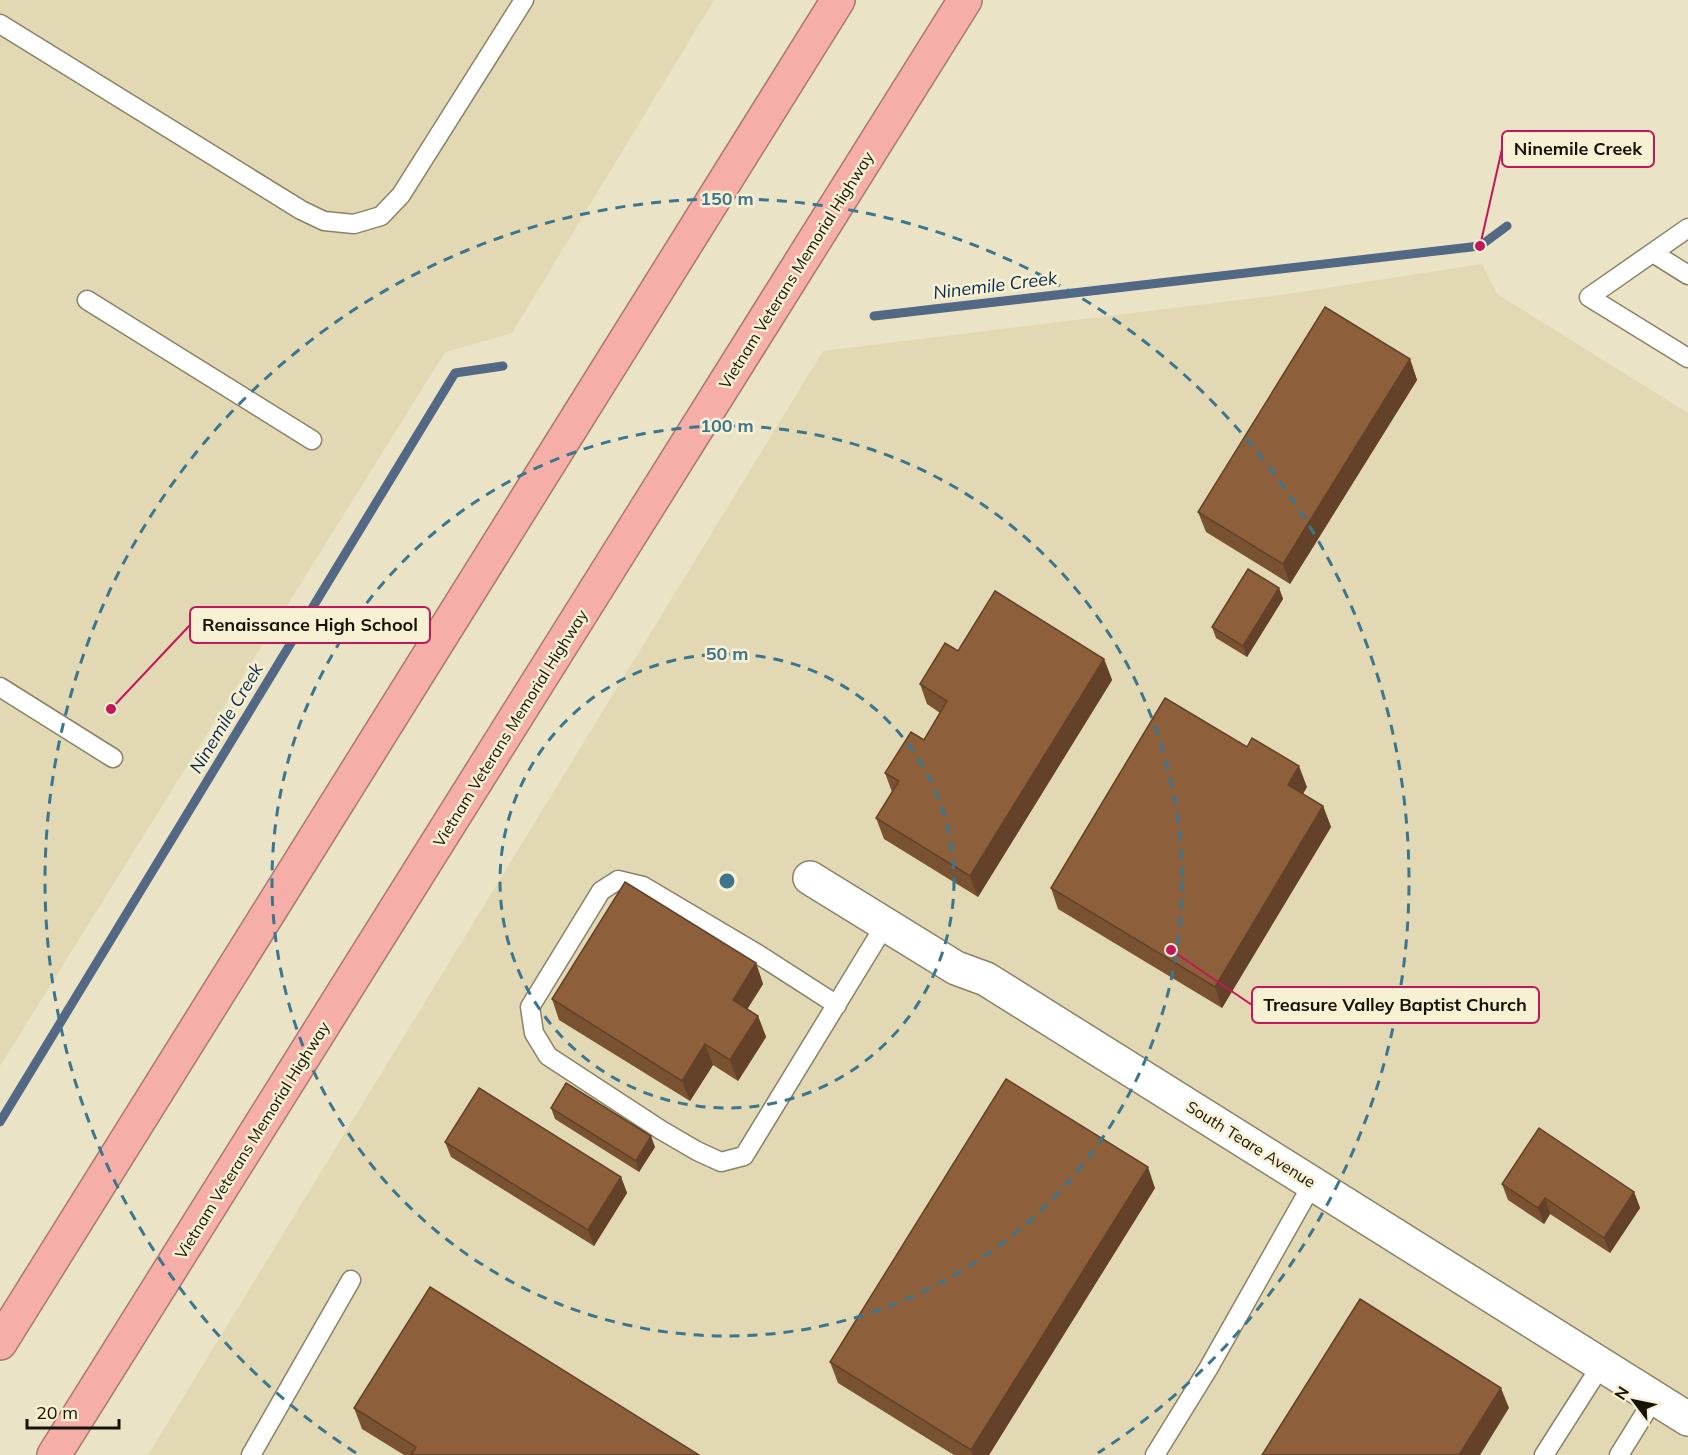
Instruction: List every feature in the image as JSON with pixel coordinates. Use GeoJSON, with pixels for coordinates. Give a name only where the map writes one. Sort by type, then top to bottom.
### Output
{"type":"FeatureCollection","features":[{"type":"Feature","properties":{"kind":"highway"},"geometry":{"type":"LineString","coordinates":[[0,1342],[838,0]]}},
{"type":"Feature","properties":{"kind":"highway","name":"Vietnam Veterans Memorial Highway"},"geometry":{"type":"LineString","coordinates":[[54,1455],[965,0]]}},
{"type":"Feature","properties":{"kind":"street","name":"South Teare Avenue"},"geometry":{"type":"LineString","coordinates":[[810,878],[956,968],[986,979],[1688,1419]]}},
{"type":"Feature","properties":{"kind":"lane"},"geometry":{"type":"LineString","coordinates":[[0,24],[301,210],[324,221],[354,224],[381,216],[401,195],[524,0]]}},
{"type":"Feature","properties":{"kind":"lane"},"geometry":{"type":"LineString","coordinates":[[1688,228],[1589,297],[1688,358]]}},
{"type":"Feature","properties":{"kind":"lane"},"geometry":{"type":"LineString","coordinates":[[1653,253],[1688,275]]}},
{"type":"Feature","properties":{"kind":"lane"},"geometry":{"type":"LineString","coordinates":[[87,300],[312,440]]}},
{"type":"Feature","properties":{"kind":"lane"},"geometry":{"type":"LineString","coordinates":[[0,687],[113,758]]}},
{"type":"Feature","properties":{"kind":"lane"},"geometry":{"type":"LineString","coordinates":[[837,1005],[761,956],[642,886],[618,880],[602,891],[531,1007],[534,1033],[548,1056],[661,1130],[721,1162],[744,1156],[837,1005],[885,925]]}},
{"type":"Feature","properties":{"kind":"lane"},"geometry":{"type":"LineString","coordinates":[[1155,1455],[1208,1369],[1313,1183]]}},
{"type":"Feature","properties":{"kind":"lane"},"geometry":{"type":"LineString","coordinates":[[250,1455],[351,1280]]}},
{"type":"Feature","properties":{"kind":"lane"},"geometry":{"type":"LineString","coordinates":[[1544,1455],[1602,1365]]}},
{"type":"Feature","properties":{"kind":"lane"},"geometry":{"type":"LineString","coordinates":[[1619,1455],[1654,1397]]}},
{"type":"Feature","properties":{"kind":"shaded area"},"geometry":{"type":"Polygon","coordinates":[[[0,0],[714,0],[512,333],[445,352],[0,1066],[0,0]]]}},
{"type":"Feature","properties":{"kind":"shaded area"},"geometry":{"type":"Polygon","coordinates":[[[1482,264],[1497,294],[1688,413],[1688,1455],[148,1455],[823,351],[1288,294],[1482,264]]]}},
{"type":"Feature","properties":{"kind":"building"},"geometry":{"type":"Polygon","coordinates":[[[1325,307],[1410,359],[1283,564],[1198,512],[1325,307]]]}},
{"type":"Feature","properties":{"kind":"building"},"geometry":{"type":"Polygon","coordinates":[[[1248,569],[1279,588],[1243,646],[1212,627],[1248,569]]]}},
{"type":"Feature","properties":{"kind":"building"},"geometry":{"type":"Polygon","coordinates":[[[995,591],[1104,659],[970,876],[876,818],[899,781],[885,773],[911,732],[924,740],[947,701],[920,684],[945,643],[958,651],[995,591]]]}},
{"type":"Feature","properties":{"kind":"building"},"geometry":{"type":"Polygon","coordinates":[[[1165,698],[1247,747],[1252,738],[1299,766],[1288,785],[1323,806],[1215,987],[1051,888],[1165,698]]]}},
{"type":"Feature","properties":{"kind":"building"},"geometry":{"type":"Polygon","coordinates":[[[625,882],[756,963],[733,1000],[758,1016],[730,1060],[705,1044],[682,1081],[552,999],[625,882]]]}},
{"type":"Feature","properties":{"kind":"building"},"geometry":{"type":"Polygon","coordinates":[[[1006,1079],[1148,1167],[971,1450],[830,1362],[1006,1079]]]}},
{"type":"Feature","properties":{"kind":"building"},"geometry":{"type":"Polygon","coordinates":[[[566,1083],[651,1136],[636,1161],[551,1108],[566,1083]]]}},
{"type":"Feature","properties":{"kind":"building"},"geometry":{"type":"Polygon","coordinates":[[[479,1088],[621,1177],[588,1230],[445,1142],[479,1088]]]}},
{"type":"Feature","properties":{"kind":"building"},"geometry":{"type":"Polygon","coordinates":[[[1539,1128],[1634,1192],[1604,1238],[1545,1198],[1538,1208],[1502,1184],[1539,1128]]]}},
{"type":"Feature","properties":{"kind":"building"},"geometry":{"type":"Polygon","coordinates":[[[430,1287],[699,1455],[411,1455],[416,1447],[354,1408],[430,1287]]]}},
{"type":"Feature","properties":{"kind":"building"},"geometry":{"type":"Polygon","coordinates":[[[1360,1299],[1501,1388],[1459,1455],[1262,1455],[1360,1299]]]}},
{"type":"Feature","properties":{"kind":"waterway","name":"Ninemile Creek"},"geometry":{"type":"LineString","coordinates":[[874,316],[1480,246],[1507,226]]}},
{"type":"Feature","properties":{"kind":"waterway","name":"Ninemile Creek"},"geometry":{"type":"LineString","coordinates":[[0,1122],[455,373],[503,366]]}},
{"type":"Feature","properties":{"kind":"place","name":"Ninemile Creek"},"geometry":{"type":"Point","coordinates":[1480,246]}},
{"type":"Feature","properties":{"kind":"place","name":"Renaissance High School"},"geometry":{"type":"Point","coordinates":[111,709]}},
{"type":"Feature","properties":{"kind":"place","name":"Treasure Valley Baptist Church"},"geometry":{"type":"Point","coordinates":[1171,950]}}]}
